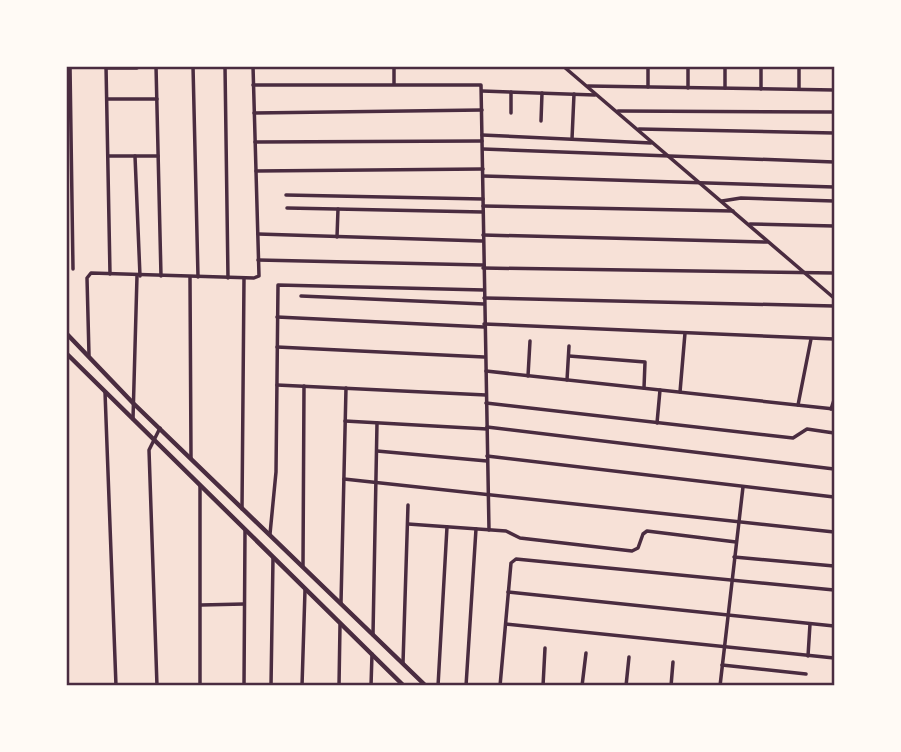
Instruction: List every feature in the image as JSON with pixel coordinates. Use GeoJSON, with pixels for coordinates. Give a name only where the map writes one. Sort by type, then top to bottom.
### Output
{"type":"FeatureCollection","features":[{"type":"Feature","properties":{"kind":"street"},"geometry":{"type":"LineString","coordinates":[[70,66],[73,269]]}},
{"type":"Feature","properties":{"kind":"street"},"geometry":{"type":"LineString","coordinates":[[156,66],[160,276]]}},
{"type":"Feature","properties":{"kind":"street"},"geometry":{"type":"LineString","coordinates":[[193,66],[198,277]]}},
{"type":"Feature","properties":{"kind":"street"},"geometry":{"type":"LineString","coordinates":[[225,66],[228,278]]}},
{"type":"Feature","properties":{"kind":"street"},"geometry":{"type":"LineString","coordinates":[[89,355],[87,278],[91,273],[228,278],[256,278],[259,274],[253,66]]}},
{"type":"Feature","properties":{"kind":"street"},"geometry":{"type":"LineString","coordinates":[[394,66],[394,84]]}},
{"type":"Feature","properties":{"kind":"street"},"geometry":{"type":"LineString","coordinates":[[564,66],[835,298]]}},
{"type":"Feature","properties":{"kind":"street"},"geometry":{"type":"LineString","coordinates":[[648,66],[648,87]]}},
{"type":"Feature","properties":{"kind":"street"},"geometry":{"type":"LineString","coordinates":[[688,66],[688,88]]}},
{"type":"Feature","properties":{"kind":"street"},"geometry":{"type":"LineString","coordinates":[[725,66],[725,88]]}},
{"type":"Feature","properties":{"kind":"street"},"geometry":{"type":"LineString","coordinates":[[761,66],[761,89]]}},
{"type":"Feature","properties":{"kind":"street"},"geometry":{"type":"LineString","coordinates":[[799,66],[799,89]]}},
{"type":"Feature","properties":{"kind":"street"},"geometry":{"type":"LineString","coordinates":[[110,274],[106,67],[136,68]]}},
{"type":"Feature","properties":{"kind":"street"},"geometry":{"type":"LineString","coordinates":[[253,85],[478,83],[482,89],[482,240],[489,530]]}},
{"type":"Feature","properties":{"kind":"street"},"geometry":{"type":"LineString","coordinates":[[586,86],[835,90]]}},
{"type":"Feature","properties":{"kind":"street"},"geometry":{"type":"LineString","coordinates":[[482,89],[597,95]]}},
{"type":"Feature","properties":{"kind":"street"},"geometry":{"type":"LineString","coordinates":[[510,113],[511,92]]}},
{"type":"Feature","properties":{"kind":"street"},"geometry":{"type":"LineString","coordinates":[[541,121],[542,93]]}},
{"type":"Feature","properties":{"kind":"street"},"geometry":{"type":"LineString","coordinates":[[572,139],[574,94]]}},
{"type":"Feature","properties":{"kind":"street"},"geometry":{"type":"LineString","coordinates":[[107,99],[157,99]]}},
{"type":"Feature","properties":{"kind":"street"},"geometry":{"type":"LineString","coordinates":[[254,113],[482,110]]}},
{"type":"Feature","properties":{"kind":"street"},"geometry":{"type":"LineString","coordinates":[[616,111],[835,112]]}},
{"type":"Feature","properties":{"kind":"street"},"geometry":{"type":"LineString","coordinates":[[637,129],[835,133]]}},
{"type":"Feature","properties":{"kind":"street"},"geometry":{"type":"LineString","coordinates":[[482,135],[654,143]]}},
{"type":"Feature","properties":{"kind":"street"},"geometry":{"type":"LineString","coordinates":[[255,142],[482,141]]}},
{"type":"Feature","properties":{"kind":"street"},"geometry":{"type":"LineString","coordinates":[[482,149],[835,162]]}},
{"type":"Feature","properties":{"kind":"street"},"geometry":{"type":"LineString","coordinates":[[108,156],[158,156]]}},
{"type":"Feature","properties":{"kind":"street"},"geometry":{"type":"LineString","coordinates":[[132,419],[139,276],[135,156]]}},
{"type":"Feature","properties":{"kind":"street"},"geometry":{"type":"LineString","coordinates":[[256,171],[483,170]]}},
{"type":"Feature","properties":{"kind":"street"},"geometry":{"type":"LineString","coordinates":[[483,176],[835,187]]}},
{"type":"Feature","properties":{"kind":"street"},"geometry":{"type":"LineString","coordinates":[[286,195],[483,199]]}},
{"type":"Feature","properties":{"kind":"street"},"geometry":{"type":"LineString","coordinates":[[722,201],[741,198],[835,201]]}},
{"type":"Feature","properties":{"kind":"street"},"geometry":{"type":"LineString","coordinates":[[483,206],[733,211]]}},
{"type":"Feature","properties":{"kind":"street"},"geometry":{"type":"LineString","coordinates":[[287,208],[483,212]]}},
{"type":"Feature","properties":{"kind":"street"},"geometry":{"type":"LineString","coordinates":[[337,237],[338,209]]}},
{"type":"Feature","properties":{"kind":"street"},"geometry":{"type":"LineString","coordinates":[[748,224],[835,226]]}},
{"type":"Feature","properties":{"kind":"street"},"geometry":{"type":"LineString","coordinates":[[258,234],[482,240]]}},
{"type":"Feature","properties":{"kind":"street"},"geometry":{"type":"LineString","coordinates":[[483,235],[768,242]]}},
{"type":"Feature","properties":{"kind":"street"},"geometry":{"type":"LineString","coordinates":[[258,260],[835,272]]}},
{"type":"Feature","properties":{"kind":"street"},"geometry":{"type":"LineString","coordinates":[[190,277],[191,458]]}},
{"type":"Feature","properties":{"kind":"street"},"geometry":{"type":"LineString","coordinates":[[242,509],[244,278]]}},
{"type":"Feature","properties":{"kind":"street"},"geometry":{"type":"LineString","coordinates":[[269,536],[275,488],[277,286],[484,290]]}},
{"type":"Feature","properties":{"kind":"street"},"geometry":{"type":"LineString","coordinates":[[301,296],[484,304]]}},
{"type":"Feature","properties":{"kind":"street"},"geometry":{"type":"LineString","coordinates":[[484,298],[835,306]]}},
{"type":"Feature","properties":{"kind":"street"},"geometry":{"type":"LineString","coordinates":[[277,317],[835,339]]}},
{"type":"Feature","properties":{"kind":"street"},"geometry":{"type":"LineString","coordinates":[[66,333],[133,403],[269,536],[426,685]]}},
{"type":"Feature","properties":{"kind":"street"},"geometry":{"type":"LineString","coordinates":[[680,393],[685,333]]}},
{"type":"Feature","properties":{"kind":"street"},"geometry":{"type":"LineString","coordinates":[[799,405],[811,338]]}},
{"type":"Feature","properties":{"kind":"street"},"geometry":{"type":"LineString","coordinates":[[528,376],[530,341]]}},
{"type":"Feature","properties":{"kind":"street"},"geometry":{"type":"LineString","coordinates":[[567,380],[569,346]]}},
{"type":"Feature","properties":{"kind":"street"},"geometry":{"type":"LineString","coordinates":[[277,347],[485,357]]}},
{"type":"Feature","properties":{"kind":"street"},"geometry":{"type":"LineString","coordinates":[[66,353],[404,685]]}},
{"type":"Feature","properties":{"kind":"street"},"geometry":{"type":"LineString","coordinates":[[569,356],[645,362],[644,388]]}},
{"type":"Feature","properties":{"kind":"street"},"geometry":{"type":"LineString","coordinates":[[485,371],[833,409],[835,400]]}},
{"type":"Feature","properties":{"kind":"street"},"geometry":{"type":"LineString","coordinates":[[276,385],[486,395]]}},
{"type":"Feature","properties":{"kind":"street"},"geometry":{"type":"LineString","coordinates":[[303,386],[303,568]]}},
{"type":"Feature","properties":{"kind":"street"},"geometry":{"type":"LineString","coordinates":[[341,605],[346,388]]}},
{"type":"Feature","properties":{"kind":"street"},"geometry":{"type":"LineString","coordinates":[[657,423],[660,390]]}},
{"type":"Feature","properties":{"kind":"street"},"geometry":{"type":"LineString","coordinates":[[106,392],[116,685]]}},
{"type":"Feature","properties":{"kind":"street"},"geometry":{"type":"LineString","coordinates":[[486,403],[793,438],[807,429],[835,433]]}},
{"type":"Feature","properties":{"kind":"street"},"geometry":{"type":"LineString","coordinates":[[345,422],[487,428],[835,469]]}},
{"type":"Feature","properties":{"kind":"street"},"geometry":{"type":"LineString","coordinates":[[373,635],[377,423]]}},
{"type":"Feature","properties":{"kind":"street"},"geometry":{"type":"LineString","coordinates":[[157,685],[149,450],[160,428]]}},
{"type":"Feature","properties":{"kind":"street"},"geometry":{"type":"LineString","coordinates":[[377,451],[487,459],[835,497]]}},
{"type":"Feature","properties":{"kind":"street"},"geometry":{"type":"LineString","coordinates":[[344,479],[835,532]]}},
{"type":"Feature","properties":{"kind":"street"},"geometry":{"type":"LineString","coordinates":[[200,484],[200,685]]}},
{"type":"Feature","properties":{"kind":"street"},"geometry":{"type":"LineString","coordinates":[[720,685],[743,486]]}},
{"type":"Feature","properties":{"kind":"street"},"geometry":{"type":"LineString","coordinates":[[403,663],[408,505]]}},
{"type":"Feature","properties":{"kind":"street"},"geometry":{"type":"LineString","coordinates":[[408,524],[509,532],[520,538],[632,551],[638,548],[643,534],[648,531],[736,542]]}},
{"type":"Feature","properties":{"kind":"street"},"geometry":{"type":"LineString","coordinates":[[438,685],[447,527]]}},
{"type":"Feature","properties":{"kind":"street"},"geometry":{"type":"LineString","coordinates":[[466,685],[476,529]]}},
{"type":"Feature","properties":{"kind":"street"},"geometry":{"type":"LineString","coordinates":[[244,685],[245,531]]}},
{"type":"Feature","properties":{"kind":"street"},"geometry":{"type":"LineString","coordinates":[[734,557],[835,566]]}},
{"type":"Feature","properties":{"kind":"street"},"geometry":{"type":"LineString","coordinates":[[271,685],[273,558]]}},
{"type":"Feature","properties":{"kind":"street"},"geometry":{"type":"LineString","coordinates":[[500,685],[511,563],[518,559],[835,590]]}},
{"type":"Feature","properties":{"kind":"street"},"geometry":{"type":"LineString","coordinates":[[302,685],[305,590]]}},
{"type":"Feature","properties":{"kind":"street"},"geometry":{"type":"LineString","coordinates":[[508,592],[835,626]]}},
{"type":"Feature","properties":{"kind":"street"},"geometry":{"type":"LineString","coordinates":[[200,605],[244,604]]}},
{"type":"Feature","properties":{"kind":"street"},"geometry":{"type":"LineString","coordinates":[[339,685],[340,623]]}},
{"type":"Feature","properties":{"kind":"street"},"geometry":{"type":"LineString","coordinates":[[505,624],[835,659]]}},
{"type":"Feature","properties":{"kind":"street"},"geometry":{"type":"LineString","coordinates":[[808,656],[810,624]]}},
{"type":"Feature","properties":{"kind":"street"},"geometry":{"type":"LineString","coordinates":[[543,685],[545,648]]}},
{"type":"Feature","properties":{"kind":"street"},"geometry":{"type":"LineString","coordinates":[[582,685],[586,653]]}},
{"type":"Feature","properties":{"kind":"street"},"geometry":{"type":"LineString","coordinates":[[372,654],[372,685]]}},
{"type":"Feature","properties":{"kind":"street"},"geometry":{"type":"LineString","coordinates":[[626,685],[629,657]]}},
{"type":"Feature","properties":{"kind":"street"},"geometry":{"type":"LineString","coordinates":[[671,685],[673,662]]}},
{"type":"Feature","properties":{"kind":"street"},"geometry":{"type":"LineString","coordinates":[[722,665],[806,674]]}}]}
